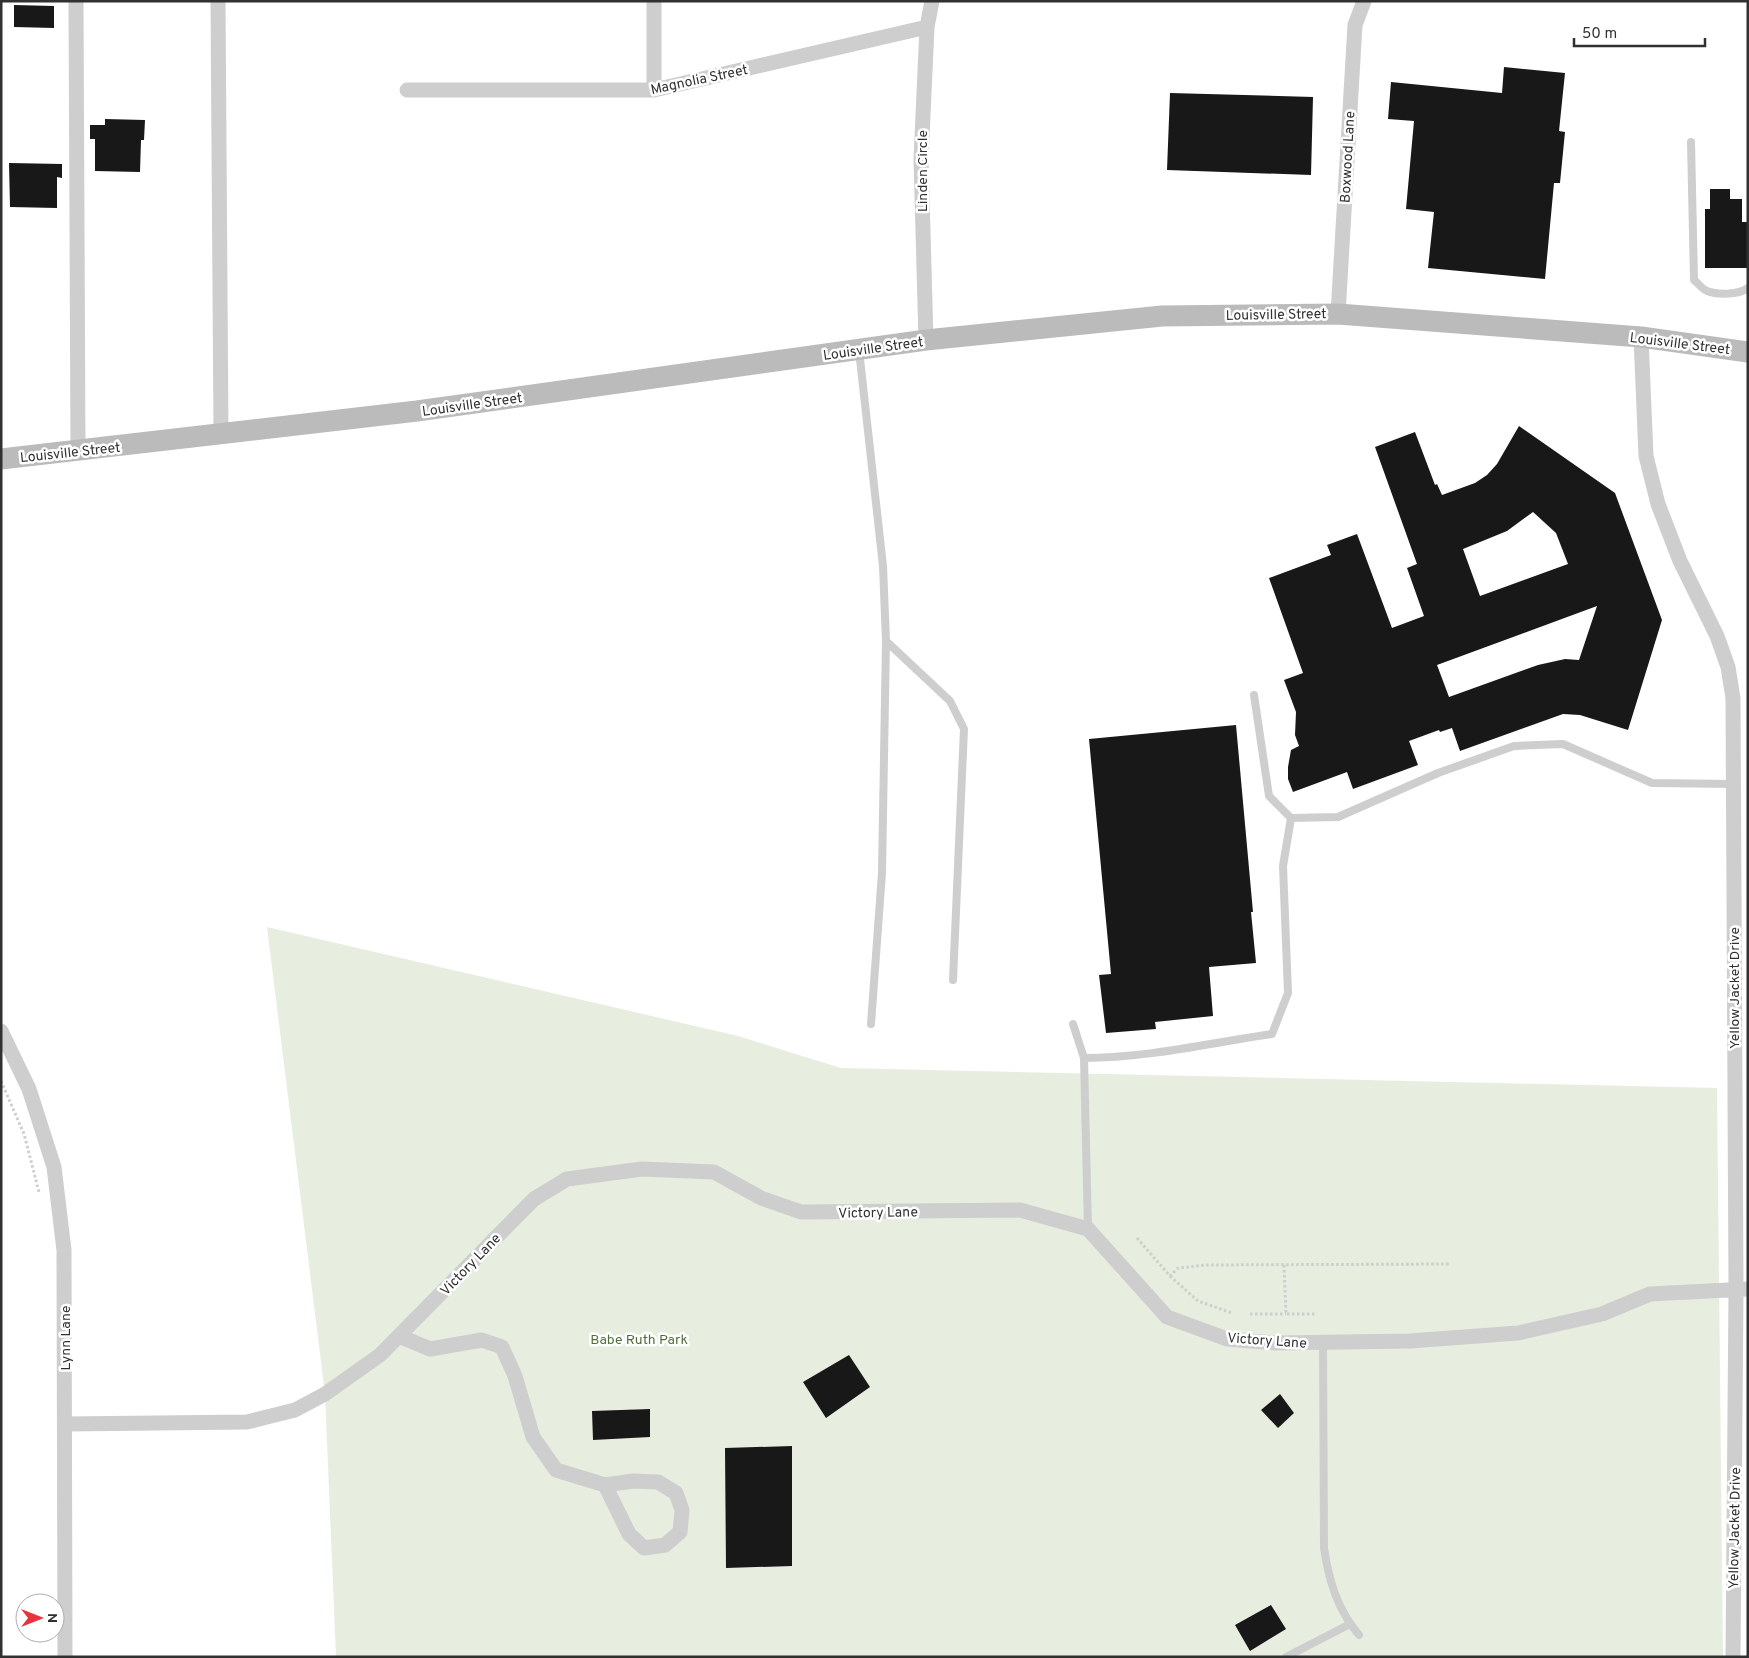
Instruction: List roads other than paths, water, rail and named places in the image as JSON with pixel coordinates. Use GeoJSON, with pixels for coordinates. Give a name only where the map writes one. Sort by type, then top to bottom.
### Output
{"type":"FeatureCollection","features":[{"type":"Feature","properties":{"kind":"main road","name":"Louisville Street"},"geometry":{"type":"LineString","coordinates":[[1,459],[417,411],[926,340],[1162,316],[1338,314],[1641,337],[1748,352]]}},
{"type":"Feature","properties":{"kind":"street"},"geometry":{"type":"LineString","coordinates":[[76,1],[78,451]]}},
{"type":"Feature","properties":{"kind":"street"},"geometry":{"type":"LineString","coordinates":[[218,1],[220,434]]}},
{"type":"Feature","properties":{"kind":"street"},"geometry":{"type":"LineString","coordinates":[[654,1],[654,90]]}},
{"type":"Feature","properties":{"kind":"street","name":"Linden Circle"},"geometry":{"type":"LineString","coordinates":[[926,340],[920,159],[927,27],[932,1]]}},
{"type":"Feature","properties":{"kind":"street","name":"Boxwood Lane"},"geometry":{"type":"LineString","coordinates":[[1338,314],[1355,25],[1364,1]]}},
{"type":"Feature","properties":{"kind":"street","name":"Magnolia Street"},"geometry":{"type":"LineString","coordinates":[[407,90],[654,90],[927,27]]}},
{"type":"Feature","properties":{"kind":"street","name":"Yellow Jacket Drive"},"geometry":{"type":"LineString","coordinates":[[1641,337],[1646,456],[1658,504],[1680,561],[1717,636],[1728,667],[1733,698],[1742,1289],[1733,1657]]}},
{"type":"Feature","properties":{"kind":"street","name":"Lynn Lane"},"geometry":{"type":"LineString","coordinates":[[1,1030],[29,1089],[54,1167],[64,1250],[65,1657]]}},
{"type":"Feature","properties":{"kind":"street","name":"Victory Lane"},"geometry":{"type":"LineString","coordinates":[[65,1424],[247,1422],[295,1410],[326,1394],[380,1355],[534,1199],[567,1179],[642,1169],[714,1172],[761,1198],[801,1212],[1020,1210],[1088,1229],[1167,1316],[1227,1339],[1276,1343],[1410,1341],[1518,1333],[1602,1314],[1650,1294],[1742,1289]]}},
{"type":"Feature","properties":{"kind":"street"},"geometry":{"type":"LineString","coordinates":[[399,1336],[430,1349],[482,1340],[502,1347],[515,1376],[533,1437],[556,1470],[606,1485],[633,1481],[658,1482],[676,1493],[682,1510],[680,1532],[665,1545],[644,1548],[628,1534],[606,1485]]}},
{"type":"Feature","properties":{"kind":"lane"},"geometry":{"type":"LineString","coordinates":[[1691,142],[1694,280],[1707,291],[1744,291],[1748,288]]}},
{"type":"Feature","properties":{"kind":"lane"},"geometry":{"type":"LineString","coordinates":[[859,350],[882,566],[886,641],[882,873],[871,1024]]}},
{"type":"Feature","properties":{"kind":"lane"},"geometry":{"type":"LineString","coordinates":[[886,641],[950,701],[964,729],[953,980]]}},
{"type":"Feature","properties":{"kind":"lane"},"geometry":{"type":"LineString","coordinates":[[1254,696],[1270,796],[1290,818],[1338,817],[1438,773],[1514,746],[1563,744],[1652,783],[1734,784]]}},
{"type":"Feature","properties":{"kind":"lane"},"geometry":{"type":"LineString","coordinates":[[1084,1058],[1154,1051],[1272,1034],[1288,993],[1283,866],[1290,818]]}},
{"type":"Feature","properties":{"kind":"lane"},"geometry":{"type":"LineString","coordinates":[[1073,1024],[1084,1058],[1088,1229]]}},
{"type":"Feature","properties":{"kind":"lane"},"geometry":{"type":"LineString","coordinates":[[1323,1342],[1324,1548],[1329,1580],[1350,1624],[1359,1635]]}},
{"type":"Feature","properties":{"kind":"lane"},"geometry":{"type":"LineString","coordinates":[[1286,1657],[1350,1624]]}},
{"type":"Feature","properties":{"kind":"park label","name":"Babe Ruth Park"},"geometry":{"type":"Point","coordinates":[639,1339]}}]}
